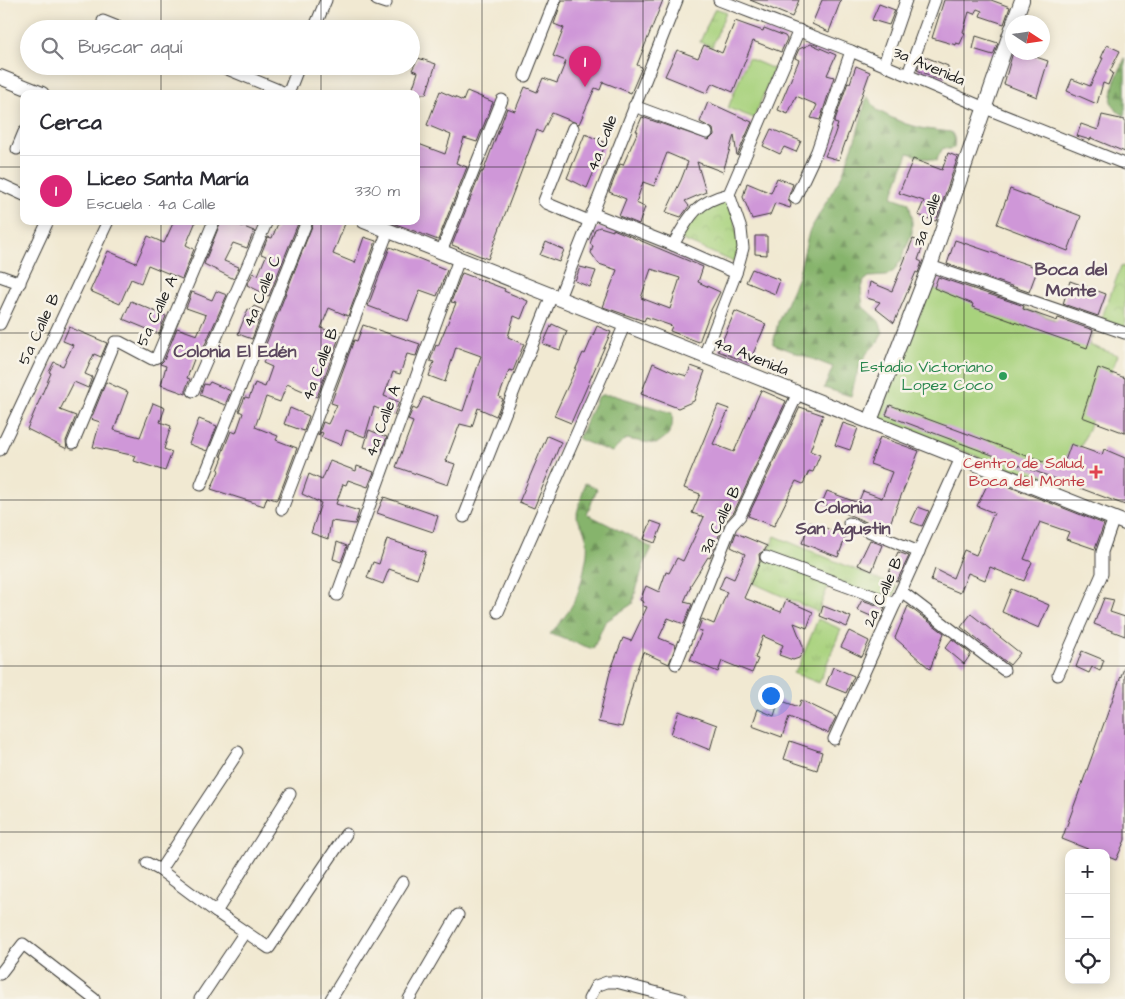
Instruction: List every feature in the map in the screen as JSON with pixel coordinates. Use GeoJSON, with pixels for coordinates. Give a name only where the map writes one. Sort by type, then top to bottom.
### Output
{"type":"FeatureCollection","features":[{"type":"Feature","properties":{"kind":"street"},"geometry":{"type":"LineString","coordinates":[[318,20],[326,0]]}},
{"type":"Feature","properties":{"kind":"street"},"geometry":{"type":"LineString","coordinates":[[525,76],[555,0]]}},
{"type":"Feature","properties":{"kind":"street","name":"4a Calle"},"geometry":{"type":"LineString","coordinates":[[464,517],[555,297],[591,217],[677,0]]}},
{"type":"Feature","properties":{"kind":"street","name":"3a Avenida"},"geometry":{"type":"LineString","coordinates":[[719,0],[851,50],[985,108],[1125,164]]}},
{"type":"Feature","properties":{"kind":"street"},"geometry":{"type":"LineString","coordinates":[[884,64],[906,0]]}},
{"type":"Feature","properties":{"kind":"street"},"geometry":{"type":"LineString","coordinates":[[908,74],[935,0]]}},
{"type":"Feature","properties":{"kind":"street"},"geometry":{"type":"LineString","coordinates":[[1017,15],[1022,0]]}},
{"type":"Feature","properties":{"kind":"street"},"geometry":{"type":"LineString","coordinates":[[704,356],[736,273],[743,248],[736,212],[729,194],[799,30]]}},
{"type":"Feature","properties":{"kind":"street","name":"3a Calle"},"geometry":{"type":"LineString","coordinates":[[870,422],[930,266],[1005,49]]}},
{"type":"Feature","properties":{"kind":"street"},"geometry":{"type":"LineString","coordinates":[[795,198],[817,151],[851,50]]}},
{"type":"Feature","properties":{"kind":"street"},"geometry":{"type":"LineString","coordinates":[[242,75],[278,90]]}},
{"type":"Feature","properties":{"kind":"street"},"geometry":{"type":"LineString","coordinates":[[290,90],[295,75]]}},
{"type":"Feature","properties":{"kind":"street"},"geometry":{"type":"LineString","coordinates":[[0,77],[32,90]]}},
{"type":"Feature","properties":{"kind":"street"},"geometry":{"type":"LineString","coordinates":[[441,252],[502,100]]}},
{"type":"Feature","properties":{"kind":"street"},"geometry":{"type":"LineString","coordinates":[[634,106],[707,133]]}},
{"type":"Feature","properties":{"kind":"street"},"geometry":{"type":"LineString","coordinates":[[573,128],[544,200],[546,203],[673,244],[736,273]]}},
{"type":"Feature","properties":{"kind":"street"},"geometry":{"type":"LineString","coordinates":[[17,149],[20,142]]}},
{"type":"Feature","properties":{"kind":"street"},"geometry":{"type":"LineString","coordinates":[[0,184],[20,193]]}},
{"type":"Feature","properties":{"kind":"street"},"geometry":{"type":"LineString","coordinates":[[673,244],[693,212],[713,198],[729,194]]}},
{"type":"Feature","properties":{"kind":"street"},"geometry":{"type":"LineString","coordinates":[[0,324],[46,225]]}},
{"type":"Feature","properties":{"kind":"street","name":"5a Calle B"},"geometry":{"type":"LineString","coordinates":[[0,450],[106,225]]}},
{"type":"Feature","properties":{"kind":"street","name":"5a Calle A"},"geometry":{"type":"LineString","coordinates":[[73,443],[115,342],[120,342],[152,359],[157,357],[212,225]]}},
{"type":"Feature","properties":{"kind":"street"},"geometry":{"type":"LineString","coordinates":[[193,391],[265,225]]}},
{"type":"Feature","properties":{"kind":"street","name":"4a Calle C"},"geometry":{"type":"LineString","coordinates":[[201,485],[305,225]]}},
{"type":"Feature","properties":{"kind":"street","name":"4a Avenida"},"geometry":{"type":"LineString","coordinates":[[374,225],[1120,520]]}},
{"type":"Feature","properties":{"kind":"street","name":"4a Calle B"},"geometry":{"type":"LineString","coordinates":[[282,509],[388,231]]}},
{"type":"Feature","properties":{"kind":"street","name":"4a Calle A"},"geometry":{"type":"LineString","coordinates":[[337,595],[459,258]]}},
{"type":"Feature","properties":{"kind":"street"},"geometry":{"type":"LineString","coordinates":[[930,266],[1125,333]]}},
{"type":"Feature","properties":{"kind":"street"},"geometry":{"type":"LineString","coordinates":[[0,276],[20,284]]}},
{"type":"Feature","properties":{"kind":"street"},"geometry":{"type":"LineString","coordinates":[[498,612],[625,324]]}},
{"type":"Feature","properties":{"kind":"street","name":"3a Calle B"},"geometry":{"type":"LineString","coordinates":[[676,664],[731,526],[740,516],[798,393]]}},
{"type":"Feature","properties":{"kind":"street","name":"2a Calle B"},"geometry":{"type":"LineString","coordinates":[[834,739],[961,458]]}},
{"type":"Feature","properties":{"kind":"street"},"geometry":{"type":"LineString","coordinates":[[1058,675],[1102,574],[1102,552],[1120,520]]}},
{"type":"Feature","properties":{"kind":"street"},"geometry":{"type":"LineString","coordinates":[[849,523],[919,552]]}},
{"type":"Feature","properties":{"kind":"street"},"geometry":{"type":"LineString","coordinates":[[766,557],[895,604]]}},
{"type":"Feature","properties":{"kind":"street"},"geometry":{"type":"LineString","coordinates":[[901,591],[1004,670]]}},
{"type":"Feature","properties":{"kind":"street"},"geometry":{"type":"LineString","coordinates":[[160,870],[238,752]]}},
{"type":"Feature","properties":{"kind":"street"},"geometry":{"type":"LineString","coordinates":[[216,912],[290,794]]}},
{"type":"Feature","properties":{"kind":"street"},"geometry":{"type":"LineString","coordinates":[[147,863],[160,870],[216,912],[270,948],[346,834]]}},
{"type":"Feature","properties":{"kind":"street"},"geometry":{"type":"LineString","coordinates":[[331,999],[404,882]]}},
{"type":"Feature","properties":{"kind":"street"},"geometry":{"type":"LineString","coordinates":[[409,999],[458,915]]}},
{"type":"Feature","properties":{"kind":"street"},"geometry":{"type":"LineString","coordinates":[[200,999],[245,932]]}},
{"type":"Feature","properties":{"kind":"street"},"geometry":{"type":"LineString","coordinates":[[0,974],[23,944],[94,999]]}},
{"type":"Feature","properties":{"kind":"street"},"geometry":{"type":"LineString","coordinates":[[588,999],[596,986],[607,982],[616,982],[681,999]]}},
{"type":"Feature","properties":{"kind":"green space"},"geometry":{"type":"Polygon","coordinates":[[[715,8],[726,12],[712,47],[700,42],[715,8]]]}},
{"type":"Feature","properties":{"kind":"green space"},"geometry":{"type":"Polygon","coordinates":[[[748,58],[774,69],[754,118],[728,108],[748,58]]]}},
{"type":"Feature","properties":{"kind":"green space"},"geometry":{"type":"Polygon","coordinates":[[[1125,58],[1125,116],[1117,111],[1111,102],[1114,83],[1125,58]]]}},
{"type":"Feature","properties":{"kind":"green space"},"geometry":{"type":"Polygon","coordinates":[[[867,96],[877,110],[906,124],[925,129],[951,132],[955,143],[954,148],[943,148],[936,161],[908,153],[892,197],[909,203],[912,217],[912,233],[901,260],[894,271],[886,276],[869,277],[864,281],[861,291],[863,307],[879,321],[883,332],[878,342],[867,353],[862,362],[851,396],[824,388],[833,367],[773,344],[778,322],[798,277],[809,232],[843,173],[857,134],[867,96]]]}},
{"type":"Feature","properties":{"kind":"green space"},"geometry":{"type":"Polygon","coordinates":[[[730,191],[739,248],[734,262],[678,238],[690,215],[730,191]]]}},
{"type":"Feature","properties":{"kind":"green space"},"geometry":{"type":"Polygon","coordinates":[[[1121,266],[1125,267],[1125,328],[1101,320],[1121,266]]]}},
{"type":"Feature","properties":{"kind":"green space","name":"Estadio Victoriano Lopez Coco"},"geometry":{"type":"Polygon","coordinates":[[[954,283],[1093,333],[1089,345],[1118,355],[1064,488],[878,420],[931,287],[950,294],[954,283]]]}},
{"type":"Feature","properties":{"kind":"green space"},"geometry":{"type":"Polygon","coordinates":[[[601,395],[613,395],[672,413],[672,428],[670,432],[656,444],[626,439],[612,452],[578,439],[597,398],[601,395]]]}},
{"type":"Feature","properties":{"kind":"green space"},"geometry":{"type":"Polygon","coordinates":[[[585,483],[597,489],[587,514],[652,548],[644,564],[632,604],[605,622],[593,649],[550,634],[564,618],[574,602],[583,576],[587,542],[584,530],[576,517],[585,483]]]}},
{"type":"Feature","properties":{"kind":"green space"},"geometry":{"type":"Polygon","coordinates":[[[775,536],[897,587],[889,607],[830,581],[818,612],[753,583],[775,536]]]}},
{"type":"Feature","properties":{"kind":"green space"},"geometry":{"type":"Polygon","coordinates":[[[818,619],[841,629],[819,683],[793,673],[799,665],[818,619]]]}},
{"type":"Feature","properties":{"kind":"building"},"geometry":{"type":"Polygon","coordinates":[[[562,0],[663,0],[637,65],[642,67],[631,93],[603,82],[600,90],[595,88],[579,124],[552,113],[542,133],[537,130],[488,259],[452,245],[481,172],[483,172],[507,108],[515,111],[525,87],[537,92],[543,78],[557,83],[566,61],[553,56],[564,28],[554,24],[562,0]]]}},
{"type":"Feature","properties":{"kind":"building"},"geometry":{"type":"Polygon","coordinates":[[[750,0],[799,0],[792,17],[750,0]]]}},
{"type":"Feature","properties":{"kind":"building"},"geometry":{"type":"Polygon","coordinates":[[[822,0],[841,0],[829,32],[812,24],[822,0]]]}},
{"type":"Feature","properties":{"kind":"building"},"geometry":{"type":"Polygon","coordinates":[[[944,0],[991,0],[1010,7],[1007,15],[1005,15],[1004,24],[980,16],[982,11],[977,9],[974,14],[969,12],[963,32],[965,33],[960,44],[956,43],[956,45],[932,38],[944,0]]]}},
{"type":"Feature","properties":{"kind":"building"},"geometry":{"type":"Polygon","coordinates":[[[879,4],[895,10],[889,25],[872,20],[879,4]]]}},
{"type":"Feature","properties":{"kind":"building"},"geometry":{"type":"Polygon","coordinates":[[[735,21],[763,31],[764,28],[785,36],[787,39],[781,52],[753,41],[733,92],[712,83],[707,93],[665,76],[677,50],[698,58],[704,45],[722,53],[735,21]]]}},
{"type":"Feature","properties":{"kind":"building"},"geometry":{"type":"Polygon","coordinates":[[[976,36],[998,43],[993,55],[973,49],[976,36]]]}},
{"type":"Feature","properties":{"kind":"building"},"geometry":{"type":"Polygon","coordinates":[[[811,44],[836,55],[827,75],[834,77],[820,120],[811,118],[817,105],[796,96],[788,114],[778,110],[799,60],[795,58],[799,49],[811,44]]]}},
{"type":"Feature","properties":{"kind":"building"},"geometry":{"type":"Polygon","coordinates":[[[1107,45],[1120,51],[1110,71],[1113,73],[1108,85],[1103,83],[1097,104],[1067,91],[1072,79],[1090,86],[1107,45]]]}},
{"type":"Feature","properties":{"kind":"building"},"geometry":{"type":"Polygon","coordinates":[[[923,56],[948,66],[948,71],[943,81],[917,70],[923,56]]]}},
{"type":"Feature","properties":{"kind":"building"},"geometry":{"type":"Polygon","coordinates":[[[420,59],[436,64],[426,94],[420,94],[420,90],[412,90],[417,75],[420,75],[420,59]]]}},
{"type":"Feature","properties":{"kind":"building"},"geometry":{"type":"Polygon","coordinates":[[[1011,60],[1048,61],[1037,97],[1004,84],[1011,60]]]}},
{"type":"Feature","properties":{"kind":"building"},"geometry":{"type":"Polygon","coordinates":[[[856,66],[870,72],[839,160],[825,156],[838,124],[834,123],[848,82],[850,83],[856,66]]]}},
{"type":"Feature","properties":{"kind":"building"},"geometry":{"type":"Polygon","coordinates":[[[440,91],[463,101],[467,91],[493,102],[477,142],[464,138],[456,163],[467,167],[438,240],[399,225],[420,225],[420,145],[445,154],[451,135],[427,125],[440,91]]]}},
{"type":"Feature","properties":{"kind":"building"},"geometry":{"type":"Polygon","coordinates":[[[708,102],[752,122],[737,156],[734,135],[723,172],[697,162],[706,192],[685,201],[689,206],[681,217],[666,212],[688,162],[667,153],[654,186],[643,182],[636,203],[645,207],[639,224],[619,216],[626,199],[609,192],[620,164],[623,165],[638,131],[636,131],[642,117],[709,140],[714,135],[713,129],[700,122],[708,102]]]}},
{"type":"Feature","properties":{"kind":"building"},"geometry":{"type":"Polygon","coordinates":[[[1102,115],[1125,120],[1125,152],[1091,138],[1090,140],[1077,136],[1081,124],[1098,130],[1102,115]]]}},
{"type":"Feature","properties":{"kind":"building"},"geometry":{"type":"Polygon","coordinates":[[[771,129],[801,141],[796,152],[784,147],[780,154],[763,146],[771,129]]]}},
{"type":"Feature","properties":{"kind":"building"},"geometry":{"type":"Polygon","coordinates":[[[585,134],[606,143],[587,188],[567,178],[585,134]]]}},
{"type":"Feature","properties":{"kind":"building"},"geometry":{"type":"Polygon","coordinates":[[[948,153],[958,157],[936,221],[918,215],[924,201],[899,193],[913,159],[942,170],[948,153]]]}},
{"type":"Feature","properties":{"kind":"building"},"geometry":{"type":"Polygon","coordinates":[[[777,178],[793,184],[788,198],[791,205],[790,208],[775,203],[770,215],[752,219],[743,197],[747,183],[771,193],[777,178]]]}},
{"type":"Feature","properties":{"kind":"building"},"geometry":{"type":"Polygon","coordinates":[[[1010,189],[1081,216],[1068,251],[997,224],[1010,189]]]}},
{"type":"Feature","properties":{"kind":"building"},"geometry":{"type":"Polygon","coordinates":[[[172,225],[194,225],[186,245],[194,249],[182,279],[148,265],[141,283],[131,279],[120,304],[90,291],[108,251],[136,263],[148,236],[164,243],[172,225]]]}},
{"type":"Feature","properties":{"kind":"building"},"geometry":{"type":"Polygon","coordinates":[[[219,225],[239,225],[254,231],[247,248],[233,243],[224,261],[239,267],[234,279],[204,264],[219,225]]]}},
{"type":"Feature","properties":{"kind":"building"},"geometry":{"type":"Polygon","coordinates":[[[277,225],[297,225],[269,296],[247,285],[253,273],[258,275],[266,256],[261,254],[268,237],[272,238],[277,225]]]}},
{"type":"Feature","properties":{"kind":"building"},"geometry":{"type":"Polygon","coordinates":[[[312,225],[344,225],[333,254],[355,263],[364,237],[376,241],[348,316],[329,308],[321,328],[340,335],[317,397],[287,384],[280,402],[266,397],[255,427],[278,436],[276,440],[297,448],[279,496],[276,500],[267,497],[264,506],[211,489],[219,471],[223,457],[221,456],[231,431],[236,433],[243,413],[239,411],[245,397],[249,398],[255,383],[265,387],[272,367],[263,363],[269,350],[266,344],[312,225]]]}},
{"type":"Feature","properties":{"kind":"building"},"geometry":{"type":"Polygon","coordinates":[[[600,227],[613,231],[613,229],[703,267],[698,282],[720,292],[699,342],[670,331],[672,326],[646,317],[644,321],[603,307],[617,270],[599,264],[591,253],[593,246],[590,244],[595,229],[600,227]],[[651,269],[641,298],[670,309],[680,278],[651,269]]]}},
{"type":"Feature","properties":{"kind":"building"},"geometry":{"type":"Polygon","coordinates":[[[755,236],[767,236],[767,255],[755,254],[755,236]]]}},
{"type":"Feature","properties":{"kind":"building"},"geometry":{"type":"Polygon","coordinates":[[[913,239],[924,243],[918,260],[922,262],[894,323],[875,308],[880,302],[867,298],[870,282],[892,291],[913,239]]]}},
{"type":"Feature","properties":{"kind":"building"},"geometry":{"type":"Polygon","coordinates":[[[955,240],[1038,268],[1029,292],[947,264],[955,240]]]}},
{"type":"Feature","properties":{"kind":"building"},"geometry":{"type":"Polygon","coordinates":[[[546,242],[564,250],[559,262],[540,255],[546,242]]]}},
{"type":"Feature","properties":{"kind":"building"},"geometry":{"type":"Polygon","coordinates":[[[390,247],[447,270],[437,296],[420,290],[408,321],[368,306],[390,247]]]}},
{"type":"Feature","properties":{"kind":"building"},"geometry":{"type":"Polygon","coordinates":[[[580,267],[596,271],[590,287],[575,281],[580,267]]]}},
{"type":"Feature","properties":{"kind":"building"},"geometry":{"type":"Polygon","coordinates":[[[752,269],[780,280],[775,294],[746,282],[752,269]]]}},
{"type":"Feature","properties":{"kind":"building"},"geometry":{"type":"Polygon","coordinates":[[[462,273],[505,289],[504,291],[528,301],[521,319],[514,316],[508,337],[524,344],[513,371],[509,370],[499,397],[503,399],[496,416],[478,408],[472,427],[460,424],[446,461],[455,464],[448,485],[396,467],[413,422],[408,420],[413,408],[417,410],[423,397],[463,411],[481,356],[456,347],[445,382],[429,376],[434,362],[430,361],[456,303],[451,302],[462,273]]]}},
{"type":"Feature","properties":{"kind":"building"},"geometry":{"type":"Polygon","coordinates":[[[938,277],[1024,306],[1023,309],[1057,321],[1058,318],[1093,330],[1087,348],[972,307],[973,304],[934,288],[938,277]]]}},
{"type":"Feature","properties":{"kind":"building"},"geometry":{"type":"Polygon","coordinates":[[[1070,281],[1106,294],[1098,316],[1063,304],[1070,281]]]}},
{"type":"Feature","properties":{"kind":"building"},"geometry":{"type":"Polygon","coordinates":[[[216,291],[227,295],[200,356],[196,354],[187,378],[190,379],[186,388],[186,394],[161,385],[166,366],[160,364],[164,360],[177,328],[197,335],[206,315],[186,308],[192,292],[212,300],[216,291]]]}},
{"type":"Feature","properties":{"kind":"building"},"geometry":{"type":"Polygon","coordinates":[[[131,301],[166,316],[159,334],[123,319],[131,301]]]}},
{"type":"Feature","properties":{"kind":"building"},"geometry":{"type":"Polygon","coordinates":[[[254,306],[263,310],[252,339],[238,334],[248,309],[251,310],[254,306]]]}},
{"type":"Feature","properties":{"kind":"building"},"geometry":{"type":"Polygon","coordinates":[[[735,311],[766,324],[749,363],[718,351],[735,311]]]}},
{"type":"Feature","properties":{"kind":"building"},"geometry":{"type":"Polygon","coordinates":[[[552,324],[567,331],[560,350],[543,344],[552,324]]]}},
{"type":"Feature","properties":{"kind":"building"},"geometry":{"type":"Polygon","coordinates":[[[363,325],[420,344],[416,356],[407,354],[400,374],[393,372],[384,396],[399,402],[394,415],[374,407],[365,437],[346,430],[341,445],[321,437],[323,433],[321,432],[318,436],[323,422],[328,424],[337,405],[331,403],[354,340],[357,341],[363,325]]]}},
{"type":"Feature","properties":{"kind":"building"},"geometry":{"type":"Polygon","coordinates":[[[597,326],[611,332],[571,423],[554,416],[597,326]]]}},
{"type":"Feature","properties":{"kind":"building"},"geometry":{"type":"Polygon","coordinates":[[[69,327],[107,343],[101,357],[94,354],[85,374],[92,377],[88,388],[74,382],[60,410],[76,416],[66,441],[67,449],[27,429],[54,362],[63,366],[73,345],[63,341],[69,327]]]}},
{"type":"Feature","properties":{"kind":"building"},"geometry":{"type":"Polygon","coordinates":[[[653,363],[687,376],[691,366],[705,371],[694,401],[678,408],[641,394],[653,363]]]}},
{"type":"Feature","properties":{"kind":"building"},"geometry":{"type":"Polygon","coordinates":[[[1098,368],[1125,378],[1125,433],[1082,417],[1098,368]]]}},
{"type":"Feature","properties":{"kind":"building"},"geometry":{"type":"Polygon","coordinates":[[[106,382],[128,392],[114,430],[140,437],[153,403],[165,408],[160,422],[171,426],[164,449],[172,452],[165,471],[134,461],[136,456],[93,447],[100,422],[91,419],[106,382]]]}},
{"type":"Feature","properties":{"kind":"building"},"geometry":{"type":"Polygon","coordinates":[[[210,382],[231,391],[225,405],[200,395],[204,384],[208,385],[210,382]]]}},
{"type":"Feature","properties":{"kind":"building"},"geometry":{"type":"Polygon","coordinates":[[[761,390],[786,401],[734,512],[724,523],[710,558],[708,557],[690,586],[684,602],[692,604],[684,624],[668,618],[659,638],[676,645],[669,664],[643,652],[635,675],[622,727],[598,722],[610,672],[623,638],[631,641],[647,607],[643,606],[644,602],[640,600],[646,586],[659,592],[666,572],[669,573],[677,558],[683,561],[704,517],[692,513],[700,494],[684,488],[718,405],[729,409],[713,444],[734,452],[761,390]]]}},
{"type":"Feature","properties":{"kind":"building"},"geometry":{"type":"Polygon","coordinates":[[[890,405],[1062,469],[1071,444],[1102,455],[1104,449],[1125,458],[1125,505],[886,415],[890,405]]]}},
{"type":"Feature","properties":{"kind":"building"},"geometry":{"type":"Polygon","coordinates":[[[800,407],[823,415],[810,451],[820,455],[813,472],[809,471],[803,484],[796,481],[774,526],[748,516],[800,407]]]}},
{"type":"Feature","properties":{"kind":"building"},"geometry":{"type":"Polygon","coordinates":[[[290,408],[309,416],[304,431],[284,424],[290,408]]]}},
{"type":"Feature","properties":{"kind":"building"},"geometry":{"type":"Polygon","coordinates":[[[199,419],[217,426],[207,451],[189,444],[199,419]]]}},
{"type":"Feature","properties":{"kind":"building"},"geometry":{"type":"Polygon","coordinates":[[[843,423],[858,428],[850,450],[835,445],[843,423]]]}},
{"type":"Feature","properties":{"kind":"building"},"geometry":{"type":"Polygon","coordinates":[[[369,430],[387,437],[381,452],[364,447],[369,430]]]}},
{"type":"Feature","properties":{"kind":"building"},"geometry":{"type":"Polygon","coordinates":[[[547,436],[561,442],[534,508],[519,502],[547,436]]]}},
{"type":"Feature","properties":{"kind":"building"},"geometry":{"type":"Polygon","coordinates":[[[880,437],[919,451],[887,531],[822,503],[827,491],[858,503],[863,491],[882,498],[892,472],[870,464],[880,437]]]}},
{"type":"Feature","properties":{"kind":"building"},"geometry":{"type":"Polygon","coordinates":[[[330,461],[356,471],[357,466],[374,472],[368,487],[348,480],[346,485],[343,484],[336,504],[359,511],[355,524],[331,521],[328,539],[311,533],[321,503],[302,494],[309,474],[322,480],[330,461]]]}},
{"type":"Feature","properties":{"kind":"building"},"geometry":{"type":"Polygon","coordinates":[[[990,479],[1104,524],[1095,549],[1066,539],[1069,532],[1040,522],[1024,559],[1032,562],[1024,581],[990,567],[985,580],[968,573],[960,593],[931,581],[935,569],[953,578],[964,550],[976,555],[994,513],[977,506],[990,479]]]}},
{"type":"Feature","properties":{"kind":"building"},"geometry":{"type":"Polygon","coordinates":[[[384,497],[438,516],[433,532],[377,513],[384,497]]]}},
{"type":"Feature","properties":{"kind":"building"},"geometry":{"type":"Polygon","coordinates":[[[918,507],[929,511],[922,526],[911,522],[918,507]]]}},
{"type":"Feature","properties":{"kind":"building"},"geometry":{"type":"Polygon","coordinates":[[[651,521],[662,525],[655,543],[644,539],[651,521]]]}},
{"type":"Feature","properties":{"kind":"building"},"geometry":{"type":"Polygon","coordinates":[[[810,522],[846,536],[838,557],[802,543],[810,522]]]}},
{"type":"Feature","properties":{"kind":"building"},"geometry":{"type":"Polygon","coordinates":[[[736,533],[767,546],[759,554],[760,562],[744,598],[781,612],[786,600],[813,612],[807,628],[794,623],[803,646],[803,652],[799,658],[793,660],[779,655],[783,645],[763,636],[755,658],[758,659],[752,673],[722,661],[718,672],[690,660],[702,631],[698,630],[702,619],[714,624],[727,592],[719,589],[725,575],[734,579],[745,554],[731,547],[736,533]]]}},
{"type":"Feature","properties":{"kind":"building"},"geometry":{"type":"Polygon","coordinates":[[[387,539],[426,552],[417,579],[389,569],[383,584],[367,578],[373,562],[379,564],[387,539]]]}},
{"type":"Feature","properties":{"kind":"building"},"geometry":{"type":"Polygon","coordinates":[[[870,540],[882,545],[872,571],[858,565],[870,540]]]}},
{"type":"Feature","properties":{"kind":"building"},"geometry":{"type":"Polygon","coordinates":[[[337,542],[347,546],[341,562],[333,559],[337,542]]]}},
{"type":"Feature","properties":{"kind":"building"},"geometry":{"type":"Polygon","coordinates":[[[898,552],[909,556],[897,581],[887,577],[898,552]]]}},
{"type":"Feature","properties":{"kind":"building"},"geometry":{"type":"Polygon","coordinates":[[[1011,589],[1049,605],[1039,628],[1002,612],[1011,589]]]}},
{"type":"Feature","properties":{"kind":"building"},"geometry":{"type":"Polygon","coordinates":[[[1104,598],[1114,600],[1110,612],[1125,617],[1125,636],[1094,624],[1104,598]]]}},
{"type":"Feature","properties":{"kind":"building"},"geometry":{"type":"Polygon","coordinates":[[[862,600],[885,608],[880,620],[857,610],[862,600]]]}},
{"type":"Feature","properties":{"kind":"building"},"geometry":{"type":"Polygon","coordinates":[[[823,606],[851,617],[847,627],[820,616],[823,606]]]}},
{"type":"Feature","properties":{"kind":"building"},"geometry":{"type":"Polygon","coordinates":[[[908,606],[944,633],[930,669],[895,638],[908,606]]]}},
{"type":"Feature","properties":{"kind":"building"},"geometry":{"type":"Polygon","coordinates":[[[971,614],[1020,653],[1010,665],[961,627],[971,614]]]}},
{"type":"Feature","properties":{"kind":"building"},"geometry":{"type":"Polygon","coordinates":[[[849,631],[869,641],[862,657],[841,647],[849,631]]]}},
{"type":"Feature","properties":{"kind":"building"},"geometry":{"type":"Polygon","coordinates":[[[952,639],[971,654],[964,664],[945,648],[952,639]]]}},
{"type":"Feature","properties":{"kind":"building"},"geometry":{"type":"Polygon","coordinates":[[[1082,651],[1104,660],[1100,671],[1092,667],[1089,673],[1076,667],[1082,651]]]}},
{"type":"Feature","properties":{"kind":"building"},"geometry":{"type":"Polygon","coordinates":[[[833,667],[854,676],[846,693],[826,685],[833,667]]]}},
{"type":"Feature","properties":{"kind":"building"},"geometry":{"type":"Polygon","coordinates":[[[1125,668],[1125,840],[1116,860],[1110,858],[1110,849],[1088,849],[1062,839],[1125,668]]]}},
{"type":"Feature","properties":{"kind":"building"},"geometry":{"type":"Polygon","coordinates":[[[779,700],[799,707],[801,700],[836,717],[828,733],[789,717],[782,737],[752,726],[758,709],[774,716],[779,700]]]}},
{"type":"Feature","properties":{"kind":"building"},"geometry":{"type":"Polygon","coordinates":[[[679,711],[717,725],[710,750],[671,734],[679,711]]]}},
{"type":"Feature","properties":{"kind":"building"},"geometry":{"type":"Polygon","coordinates":[[[790,741],[822,752],[817,770],[784,759],[790,741]]]}},
{"type":"Feature","properties":{"kind":"place","name":"Liceo Santa María"},"geometry":{"type":"Point","coordinates":[585,87]}},
{"type":"Feature","properties":{"kind":"place","name":"Estadio Victoriano Lopez Coco"},"geometry":{"type":"Point","coordinates":[1003,376]}},
{"type":"Feature","properties":{"kind":"place","name":"Centro de Salud, Boca del Monte"},"geometry":{"type":"Point","coordinates":[1096,472]}},
{"type":"Feature","properties":{"kind":"district","name":"Boca del Monte"},"geometry":{"type":"Point","coordinates":[1071,279]}},
{"type":"Feature","properties":{"kind":"district","name":"Colonia El Edén"},"geometry":{"type":"Point","coordinates":[235,351]}},
{"type":"Feature","properties":{"kind":"district","name":"Colonia San Agustin"},"geometry":{"type":"Point","coordinates":[843,517]}}]}
